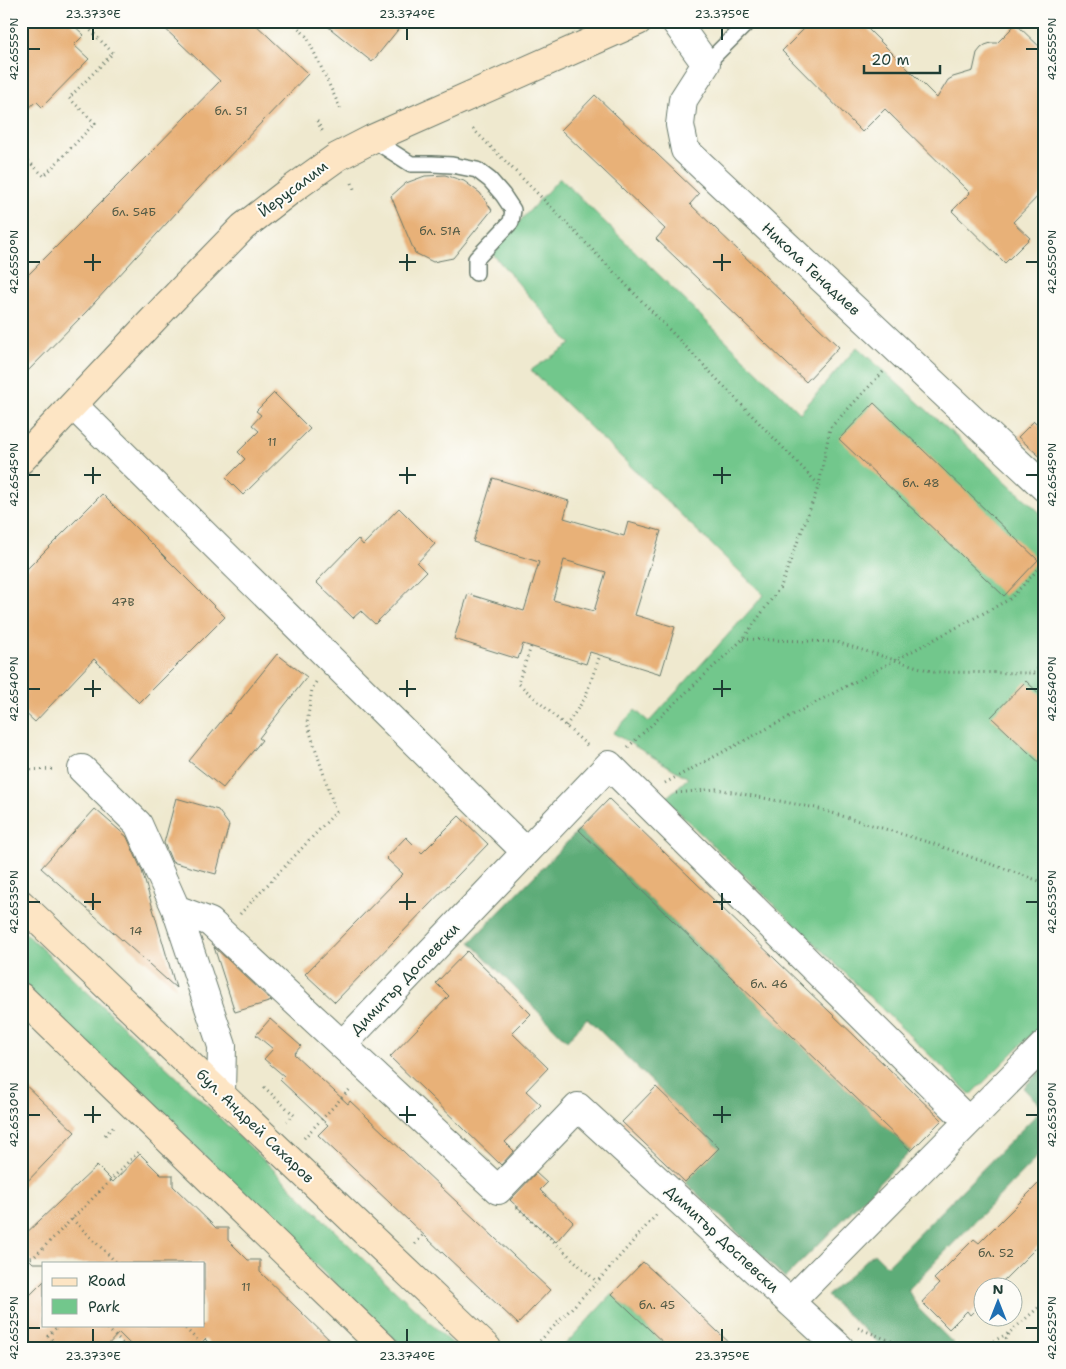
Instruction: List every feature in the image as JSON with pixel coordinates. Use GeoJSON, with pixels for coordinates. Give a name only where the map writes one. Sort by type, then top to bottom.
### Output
{"type":"FeatureCollection","features":[{"type":"Feature","properties":{"kind":"main road","name":"Йерусалим"},"geometry":{"type":"LineString","coordinates":[[21,460],[243,228],[337,157],[372,139],[638,21]]}},
{"type":"Feature","properties":{"kind":"main road","name":"бул. Андрей Сахаров"},"geometry":{"type":"LineString","coordinates":[[21,904],[487,1348]]}},
{"type":"Feature","properties":{"kind":"main road"},"geometry":{"type":"LineString","coordinates":[[21,997],[384,1348]]}},
{"type":"Feature","properties":{"kind":"street"},"geometry":{"type":"LineString","coordinates":[[675,21],[706,64]]}},
{"type":"Feature","properties":{"kind":"street","name":"Никола Генадиев"},"geometry":{"type":"LineString","coordinates":[[706,64],[682,100],[680,125],[685,150],[1045,488]]}},
{"type":"Feature","properties":{"kind":"street"},"geometry":{"type":"LineString","coordinates":[[74,406],[526,852]]}},
{"type":"Feature","properties":{"kind":"street"},"geometry":{"type":"LineString","coordinates":[[602,759],[968,1121]]}},
{"type":"Feature","properties":{"kind":"street","name":"Димитър Доспевски"},"geometry":{"type":"LineString","coordinates":[[602,759],[526,852],[342,1045],[498,1190],[578,1107],[840,1348]]}},
{"type":"Feature","properties":{"kind":"street"},"geometry":{"type":"LineString","coordinates":[[82,769],[138,824],[176,909],[222,1046],[221,1093]]}},
{"type":"Feature","properties":{"kind":"street"},"geometry":{"type":"LineString","coordinates":[[176,909],[210,922],[342,1045]]}},
{"type":"Feature","properties":{"kind":"street"},"geometry":{"type":"LineString","coordinates":[[790,1302],[1045,1044]]}},
{"type":"Feature","properties":{"kind":"lane"},"geometry":{"type":"LineString","coordinates":[[706,64],[749,21]]}},
{"type":"Feature","properties":{"kind":"lane"},"geometry":{"type":"LineString","coordinates":[[372,139],[411,164],[452,165],[478,170],[503,195],[513,210],[511,222],[476,260],[476,273]]}},
{"type":"Feature","properties":{"kind":"path"},"geometry":{"type":"LineString","coordinates":[[21,154],[44,176],[95,123],[69,98],[113,53],[89,29],[90,21]]}},
{"type":"Feature","properties":{"kind":"path"},"geometry":{"type":"LineString","coordinates":[[292,21],[307,37],[341,110]]}},
{"type":"Feature","properties":{"kind":"path"},"geometry":{"type":"LineString","coordinates":[[317,121],[325,135]]}},
{"type":"Feature","properties":{"kind":"path"},"geometry":{"type":"LineString","coordinates":[[473,129],[560,216],[819,485]]}},
{"type":"Feature","properties":{"kind":"path"},"geometry":{"type":"LineString","coordinates":[[352,183],[354,189]]}},
{"type":"Feature","properties":{"kind":"path"},"geometry":{"type":"LineString","coordinates":[[531,647],[518,683],[602,759],[743,639],[781,586],[819,485],[830,428],[901,354]]}},
{"type":"Feature","properties":{"kind":"path"},"geometry":{"type":"LineString","coordinates":[[21,390],[26,395]]}},
{"type":"Feature","properties":{"kind":"path"},"geometry":{"type":"LineString","coordinates":[[640,796],[1010,599],[1045,562]]}},
{"type":"Feature","properties":{"kind":"path"},"geometry":{"type":"LineString","coordinates":[[743,639],[836,642],[934,672],[1034,673],[1045,662]]}},
{"type":"Feature","properties":{"kind":"path"},"geometry":{"type":"LineString","coordinates":[[566,726],[585,698],[600,655]]}},
{"type":"Feature","properties":{"kind":"path"},"geometry":{"type":"LineString","coordinates":[[222,933],[336,812],[307,723],[312,689],[330,659]]}},
{"type":"Feature","properties":{"kind":"path"},"geometry":{"type":"LineString","coordinates":[[21,770],[82,769]]}},
{"type":"Feature","properties":{"kind":"path"},"geometry":{"type":"LineString","coordinates":[[640,796],[716,789],[816,808],[931,843],[1045,883]]}},
{"type":"Feature","properties":{"kind":"path"},"geometry":{"type":"LineString","coordinates":[[302,1140],[369,1069]]}},
{"type":"Feature","properties":{"kind":"path"},"geometry":{"type":"LineString","coordinates":[[264,1087],[294,1115]]}},
{"type":"Feature","properties":{"kind":"path"},"geometry":{"type":"LineString","coordinates":[[105,1135],[119,1120]]}},
{"type":"Feature","properties":{"kind":"path"},"geometry":{"type":"LineString","coordinates":[[21,1260],[34,1257],[100,1194],[145,1145]]}},
{"type":"Feature","properties":{"kind":"path"},"geometry":{"type":"LineString","coordinates":[[498,1190],[597,1282]]}},
{"type":"Feature","properties":{"kind":"path"},"geometry":{"type":"LineString","coordinates":[[533,1348],[597,1282],[674,1195]]}},
{"type":"Feature","properties":{"kind":"path"},"geometry":{"type":"LineString","coordinates":[[72,1219],[116,1262]]}},
{"type":"Feature","properties":{"kind":"path"},"geometry":{"type":"LineString","coordinates":[[415,1245],[424,1234]]}},
{"type":"Feature","properties":{"kind":"path"},"geometry":{"type":"LineString","coordinates":[[980,1348],[1009,1333],[1045,1302]]}},
{"type":"Feature","properties":{"kind":"path"},"geometry":{"type":"LineString","coordinates":[[58,1326],[48,1336],[61,1348]]}},
{"type":"Feature","properties":{"kind":"path"},"geometry":{"type":"LineString","coordinates":[[105,1326],[127,1348]]}},
{"type":"Feature","properties":{"kind":"path"},"geometry":{"type":"LineString","coordinates":[[183,1326],[205,1348]]}},
{"type":"Feature","properties":{"kind":"path"},"geometry":{"type":"LineString","coordinates":[[1000,1348],[1009,1333]]}},
{"type":"Feature","properties":{"kind":"green space"},"geometry":{"type":"Polygon","coordinates":[[[560,178],[800,413],[857,347],[1045,517],[1045,1021],[971,1095],[665,799],[688,778],[613,733],[635,710],[649,722],[764,595],[531,370],[571,344],[491,252],[560,178]]]}},
{"type":"Feature","properties":{"kind":"green space"},"geometry":{"type":"Polygon","coordinates":[[[579,830],[911,1151],[785,1278],[685,1182],[718,1147],[587,1018],[567,1041],[470,942],[579,830]]]}},
{"type":"Feature","properties":{"kind":"green space"},"geometry":{"type":"Polygon","coordinates":[[[21,929],[269,1165],[381,1277],[457,1348],[404,1348],[21,982],[21,929]]]}},
{"type":"Feature","properties":{"kind":"green space"},"geometry":{"type":"Polygon","coordinates":[[[1045,1066],[1045,1149],[908,1290],[918,1308],[958,1348],[884,1348],[827,1296],[874,1253],[887,1266],[1043,1108],[1023,1088],[1045,1066]]]}},
{"type":"Feature","properties":{"kind":"green space"},"geometry":{"type":"Polygon","coordinates":[[[612,1294],[669,1348],[562,1348],[612,1294]]]}},
{"type":"Feature","properties":{"kind":"building"},"geometry":{"type":"Polygon","coordinates":[[[21,21],[69,21],[84,35],[74,45],[89,59],[42,107],[36,101],[21,117],[21,21]]]}},
{"type":"Feature","properties":{"kind":"building"},"geometry":{"type":"Polygon","coordinates":[[[157,21],[252,21],[308,74],[197,190],[86,312],[21,378],[21,282],[220,81],[157,21]]]}},
{"type":"Feature","properties":{"kind":"building"},"geometry":{"type":"Polygon","coordinates":[[[321,21],[405,21],[372,62],[321,21]]]}},
{"type":"Feature","properties":{"kind":"building"},"geometry":{"type":"Polygon","coordinates":[[[812,21],[860,21],[937,98],[948,80],[973,71],[977,53],[981,48],[991,43],[997,43],[1016,24],[1045,52],[1045,189],[1013,222],[1030,238],[1005,263],[952,211],[970,193],[885,109],[862,132],[782,51],[812,21]]]}},
{"type":"Feature","properties":{"kind":"building"},"geometry":{"type":"Polygon","coordinates":[[[595,95],[699,194],[690,204],[839,347],[806,382],[656,239],[665,229],[561,130],[595,95]]]}},
{"type":"Feature","properties":{"kind":"building"},"geometry":{"type":"Polygon","coordinates":[[[445,175],[464,181],[480,193],[492,210],[453,258],[433,262],[415,253],[391,196],[406,183],[425,176],[445,175]]]}},
{"type":"Feature","properties":{"kind":"building"},"geometry":{"type":"Polygon","coordinates":[[[274,393],[310,429],[243,495],[226,478],[245,459],[238,452],[259,431],[252,425],[261,415],[256,411],[274,393]]]}},
{"type":"Feature","properties":{"kind":"building"},"geometry":{"type":"Polygon","coordinates":[[[874,403],[1038,560],[1004,596],[839,439],[874,403]]]}},
{"type":"Feature","properties":{"kind":"building"},"geometry":{"type":"Polygon","coordinates":[[[1034,421],[1045,431],[1045,461],[1018,437],[1034,421]]]}},
{"type":"Feature","properties":{"kind":"building"},"geometry":{"type":"Polygon","coordinates":[[[493,478],[569,501],[564,518],[624,536],[628,522],[661,531],[635,615],[675,627],[661,674],[590,652],[586,664],[523,644],[518,659],[454,639],[468,594],[524,611],[539,562],[473,542],[493,478]],[[564,560],[553,600],[594,611],[606,572],[564,560]]]}},
{"type":"Feature","properties":{"kind":"building"},"geometry":{"type":"Polygon","coordinates":[[[102,494],[225,617],[139,703],[94,659],[35,722],[21,709],[21,575],[102,494]]]}},
{"type":"Feature","properties":{"kind":"building"},"geometry":{"type":"Polygon","coordinates":[[[399,508],[435,544],[417,563],[426,572],[375,624],[361,611],[353,618],[316,582],[358,539],[363,545],[399,508]]]}},
{"type":"Feature","properties":{"kind":"building"},"geometry":{"type":"Polygon","coordinates":[[[277,654],[307,677],[259,738],[262,740],[223,788],[189,761],[277,654]]]}},
{"type":"Feature","properties":{"kind":"building"},"geometry":{"type":"Polygon","coordinates":[[[1026,681],[1045,699],[1045,768],[991,717],[1026,681]]]}},
{"type":"Feature","properties":{"kind":"building"},"geometry":{"type":"Polygon","coordinates":[[[176,798],[218,810],[229,825],[216,874],[172,862],[164,843],[176,798]]]}},
{"type":"Feature","properties":{"kind":"building"},"geometry":{"type":"Polygon","coordinates":[[[609,799],[942,1120],[911,1151],[579,830],[609,799]]]}},
{"type":"Feature","properties":{"kind":"building"},"geometry":{"type":"Polygon","coordinates":[[[95,809],[127,837],[142,871],[176,988],[41,868],[95,809]]]}},
{"type":"Feature","properties":{"kind":"building"},"geometry":{"type":"Polygon","coordinates":[[[459,816],[488,844],[335,1002],[305,974],[403,874],[386,858],[406,837],[422,853],[459,816]]]}},
{"type":"Feature","properties":{"kind":"building"},"geometry":{"type":"Polygon","coordinates":[[[214,947],[272,1001],[235,1012],[214,947]]]}},
{"type":"Feature","properties":{"kind":"building"},"geometry":{"type":"Polygon","coordinates":[[[467,951],[531,1014],[512,1033],[548,1068],[526,1091],[541,1105],[505,1142],[514,1151],[501,1165],[390,1057],[449,996],[436,983],[467,951]]]}},
{"type":"Feature","properties":{"kind":"building"},"geometry":{"type":"Polygon","coordinates":[[[270,1019],[301,1046],[294,1054],[348,1104],[350,1101],[550,1290],[518,1324],[318,1135],[328,1125],[280,1080],[284,1076],[264,1059],[273,1049],[256,1035],[270,1019]]]}},
{"type":"Feature","properties":{"kind":"building"},"geometry":{"type":"Polygon","coordinates":[[[21,1081],[75,1132],[21,1188],[21,1081]]]}},
{"type":"Feature","properties":{"kind":"building"},"geometry":{"type":"Polygon","coordinates":[[[656,1087],[719,1148],[685,1182],[622,1122],[656,1087]]]}},
{"type":"Feature","properties":{"kind":"building"},"geometry":{"type":"Polygon","coordinates":[[[140,1154],[161,1175],[173,1175],[173,1186],[216,1228],[228,1228],[228,1240],[248,1260],[260,1260],[260,1272],[338,1348],[214,1348],[205,1339],[197,1348],[134,1348],[119,1333],[105,1348],[21,1348],[21,1304],[42,1283],[42,1326],[205,1326],[205,1262],[33,1263],[21,1251],[21,1238],[97,1166],[113,1182],[140,1154]]]}},
{"type":"Feature","properties":{"kind":"building"},"geometry":{"type":"Polygon","coordinates":[[[536,1173],[547,1183],[540,1190],[573,1222],[556,1242],[510,1200],[536,1173]]]}},
{"type":"Feature","properties":{"kind":"building"},"geometry":{"type":"Polygon","coordinates":[[[1045,1177],[1045,1239],[1008,1276],[974,1276],[974,1311],[970,1315],[967,1311],[949,1329],[922,1302],[939,1284],[934,1279],[974,1239],[979,1243],[1045,1177]]]}},
{"type":"Feature","properties":{"kind":"building"},"geometry":{"type":"Polygon","coordinates":[[[643,1262],[735,1348],[669,1348],[612,1294],[643,1262]]]}}]}
